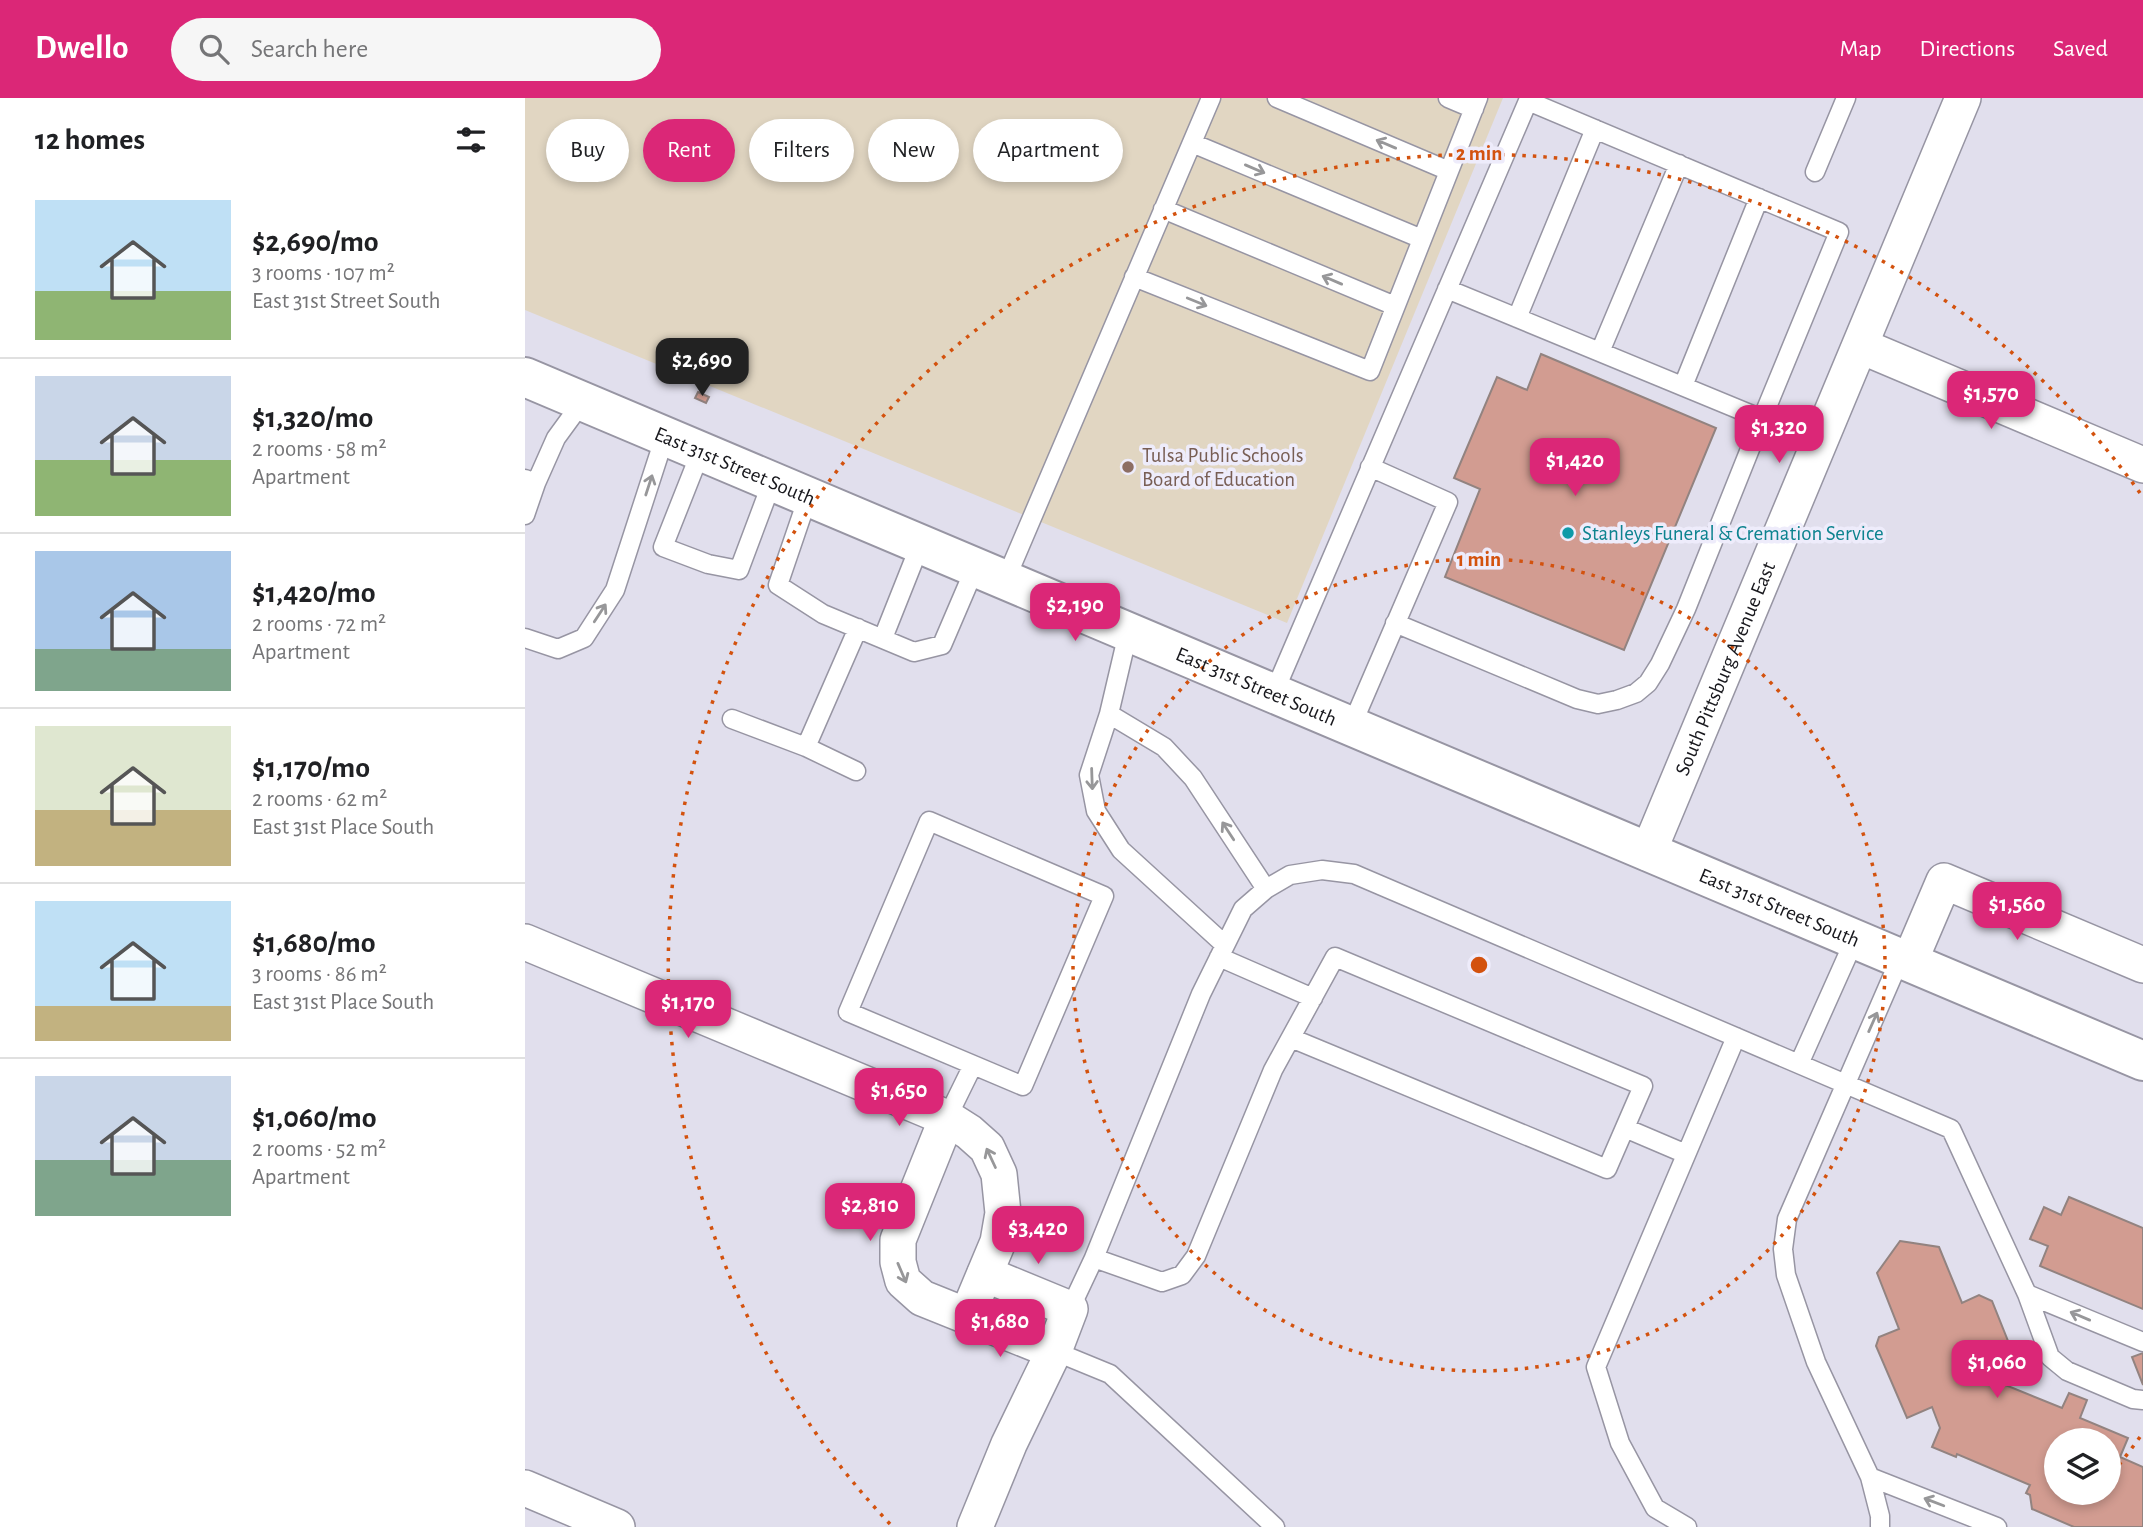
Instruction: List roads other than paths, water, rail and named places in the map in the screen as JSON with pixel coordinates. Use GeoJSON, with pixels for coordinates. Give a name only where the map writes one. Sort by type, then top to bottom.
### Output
{"type":"FeatureCollection","features":[{"type":"Feature","properties":{"kind":"main road","name":"East 31st Street South"},"geometry":{"type":"LineString","coordinates":[[525,377],[2143,1061]]}},
{"type":"Feature","properties":{"kind":"street","name":"South Pittsburg Avenue East"},"geometry":{"type":"LineString","coordinates":[[1648,853],[1963,98]]}},
{"type":"Feature","properties":{"kind":"street"},"geometry":{"type":"LineString","coordinates":[[1861,346],[2143,465]]}},
{"type":"Feature","properties":{"kind":"street"},"geometry":{"type":"LineString","coordinates":[[1905,961],[1944,881],[2143,965]]}},
{"type":"Feature","properties":{"kind":"street"},"geometry":{"type":"LineString","coordinates":[[525,942],[947,1118],[969,1132],[987,1148],[999,1174],[1003,1213],[998,1242],[967,1315]]}},
{"type":"Feature","properties":{"kind":"street"},"geometry":{"type":"LineString","coordinates":[[947,1118],[898,1240],[898,1262],[903,1281],[922,1298],[1053,1351]]}},
{"type":"Feature","properties":{"kind":"street"},"geometry":{"type":"LineString","coordinates":[[975,1527],[1070,1309],[985,1273]]}},
{"type":"Feature","properties":{"kind":"street"},"geometry":{"type":"LineString","coordinates":[[525,1488],[617,1527]]}},
{"type":"Feature","properties":{"kind":"lane"},"geometry":{"type":"LineString","coordinates":[[808,497],[778,585],[823,614],[914,652],[942,645],[990,574],[1134,277],[1211,98]]}},
{"type":"Feature","properties":{"kind":"lane"},"geometry":{"type":"LineString","coordinates":[[1277,98],[1449,171]]}},
{"type":"Feature","properties":{"kind":"lane"},"geometry":{"type":"LineString","coordinates":[[1134,277],[1370,371],[1476,103],[1448,98]]}},
{"type":"Feature","properties":{"kind":"lane"},"geometry":{"type":"LineString","coordinates":[[1815,172],[1846,98]]}},
{"type":"Feature","properties":{"kind":"lane"},"geometry":{"type":"LineString","coordinates":[[1273,695],[1528,101],[1839,232],[1686,609],[1648,683],[1636,693],[1617,701],[1598,704],[1577,699],[1395,623]]}},
{"type":"Feature","properties":{"kind":"lane"},"geometry":{"type":"LineString","coordinates":[[1517,318],[1595,129]]}},
{"type":"Feature","properties":{"kind":"lane"},"geometry":{"type":"LineString","coordinates":[[1192,143],[1422,239]]}},
{"type":"Feature","properties":{"kind":"lane"},"geometry":{"type":"LineString","coordinates":[[1600,352],[1679,164]]}},
{"type":"Feature","properties":{"kind":"lane"},"geometry":{"type":"LineString","coordinates":[[1683,386],[1759,198]]}},
{"type":"Feature","properties":{"kind":"lane"},"geometry":{"type":"LineString","coordinates":[[1163,209],[1395,306]]}},
{"type":"Feature","properties":{"kind":"lane"},"geometry":{"type":"LineString","coordinates":[[1447,289],[1819,444]]}},
{"type":"Feature","properties":{"kind":"lane"},"geometry":{"type":"LineString","coordinates":[[525,515],[531,481],[556,438],[583,401]]}},
{"type":"Feature","properties":{"kind":"lane"},"geometry":{"type":"LineString","coordinates":[[525,638],[558,649],[584,638],[615,590],[665,436]]}},
{"type":"Feature","properties":{"kind":"lane"},"geometry":{"type":"LineString","coordinates":[[701,452],[663,547],[708,564],[739,569],[772,482]]}},
{"type":"Feature","properties":{"kind":"lane"},"geometry":{"type":"LineString","coordinates":[[1351,727],[1448,502],[1370,467]]}},
{"type":"Feature","properties":{"kind":"lane"},"geometry":{"type":"LineString","coordinates":[[883,638],[920,545]]}},
{"type":"Feature","properties":{"kind":"lane"},"geometry":{"type":"LineString","coordinates":[[806,747],[858,628]]}},
{"type":"Feature","properties":{"kind":"lane"},"geometry":{"type":"LineString","coordinates":[[1128,633],[1109,714],[1089,775],[1096,811],[1121,850],[1222,951],[1313,998]]}},
{"type":"Feature","properties":{"kind":"lane"},"geometry":{"type":"LineString","coordinates":[[1109,714],[1164,747],[1193,778],[1266,888]]}},
{"type":"Feature","properties":{"kind":"lane"},"geometry":{"type":"LineString","coordinates":[[732,719],[806,747],[856,771]]}},
{"type":"Feature","properties":{"kind":"lane"},"geometry":{"type":"LineString","coordinates":[[929,821],[1104,896],[1023,1086],[974,1065],[848,1012],[929,821]]}},
{"type":"Feature","properties":{"kind":"lane"},"geometry":{"type":"LineString","coordinates":[[1070,1309],[1094,1258],[1201,994],[1243,909],[1266,888],[1290,875],[1322,870],[1354,874],[1951,1129],[2027,1294],[2050,1357],[2067,1371],[2133,1399],[2143,1400]]}},
{"type":"Feature","properties":{"kind":"lane"},"geometry":{"type":"LineString","coordinates":[[1799,1064],[1854,941]]}},
{"type":"Feature","properties":{"kind":"lane"},"geometry":{"type":"LineString","coordinates":[[1094,1258],[1162,1282],[1182,1275],[1196,1256],[1273,1070],[1335,957],[1643,1086],[1607,1169],[1291,1038]]}},
{"type":"Feature","properties":{"kind":"lane"},"geometry":{"type":"LineString","coordinates":[[1880,1527],[1880,1516],[1870,1477],[1816,1362],[1786,1275],[1783,1249],[1787,1219],[1846,1084],[1905,961]]}},
{"type":"Feature","properties":{"kind":"lane"},"geometry":{"type":"LineString","coordinates":[[1687,1527],[1655,1508],[1620,1443],[1596,1367],[1736,1037]]}},
{"type":"Feature","properties":{"kind":"lane"},"geometry":{"type":"LineString","coordinates":[[947,1118],[974,1065]]}},
{"type":"Feature","properties":{"kind":"lane"},"geometry":{"type":"LineString","coordinates":[[1625,1128],[1686,1154]]}},
{"type":"Feature","properties":{"kind":"lane"},"geometry":{"type":"LineString","coordinates":[[2027,1294],[2143,1342]]}},
{"type":"Feature","properties":{"kind":"lane"},"geometry":{"type":"LineString","coordinates":[[1053,1351],[1110,1374],[1275,1527]]}},
{"type":"Feature","properties":{"kind":"lane"},"geometry":{"type":"LineString","coordinates":[[1870,1477],[1997,1527]]}},
{"type":"Feature","properties":{"kind":"place","name":"Tulsa Public Schools Board of Education"},"geometry":{"type":"Point","coordinates":[1128,467]}},
{"type":"Feature","properties":{"kind":"place","name":"Stanleys Funeral & Cremation Service"},"geometry":{"type":"Point","coordinates":[1568,533]}}]}
